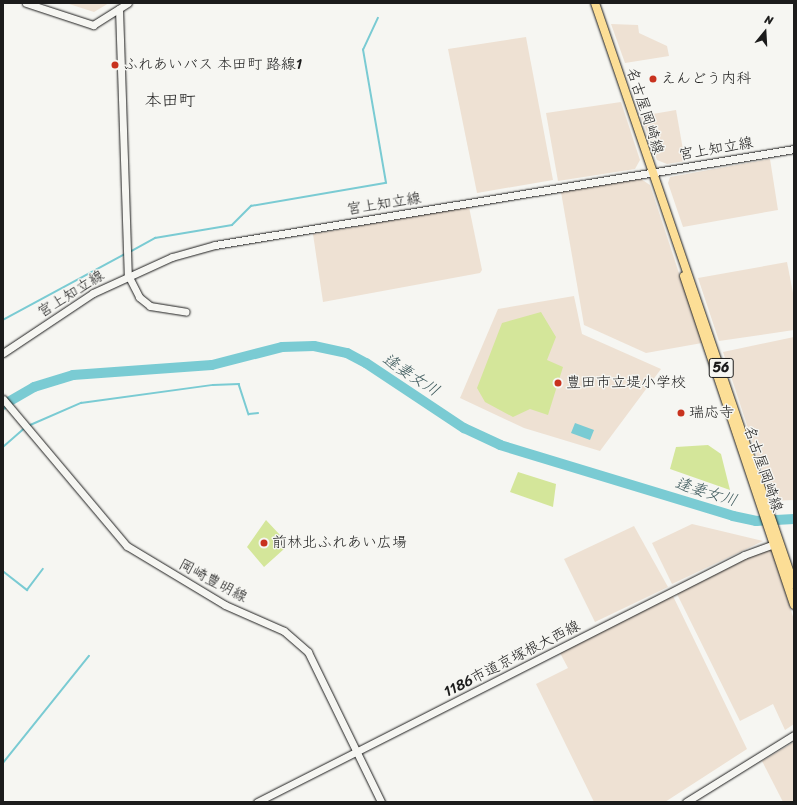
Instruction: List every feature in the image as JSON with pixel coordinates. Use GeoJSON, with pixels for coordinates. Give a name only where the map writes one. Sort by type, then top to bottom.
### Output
{"type":"FeatureCollection","features":[{"type":"Feature","properties":{"kind":"main road"},"geometry":{"type":"LineString","coordinates":[[26,3],[93,25],[128,3]]}},
{"type":"Feature","properties":{"kind":"main road","name":"名古屋岡崎線"},"geometry":{"type":"LineString","coordinates":[[595,3],[774,534],[794,605]]}},
{"type":"Feature","properties":{"kind":"main road"},"geometry":{"type":"LineString","coordinates":[[119,9],[128,275],[140,297],[150,306],[186,312]]}},
{"type":"Feature","properties":{"kind":"main road","name":"宮上知立線"},"geometry":{"type":"LineString","coordinates":[[3,353],[93,293],[128,275],[172,257],[215,245],[652,174],[794,149]]}},
{"type":"Feature","properties":{"kind":"main road","name":"岡崎豊明線"},"geometry":{"type":"LineString","coordinates":[[3,399],[127,546],[196,589],[284,631],[301,644],[318,666],[381,802]]}},
{"type":"Feature","properties":{"kind":"main road","name":"名古屋岡崎線"},"geometry":{"type":"LineString","coordinates":[[776,543],[794,585]]}},
{"type":"Feature","properties":{"kind":"main road","name":"1186市道京塚根大西線"},"geometry":{"type":"LineString","coordinates":[[257,802],[744,555],[776,543]]}},
{"type":"Feature","properties":{"kind":"main road"},"geometry":{"type":"LineString","coordinates":[[686,802],[794,735]]}},
{"type":"Feature","properties":{"kind":"shaded area"},"geometry":{"type":"Polygon","coordinates":[[[66,3],[109,3],[94,12],[66,3]]]}},
{"type":"Feature","properties":{"kind":"shaded area"},"geometry":{"type":"Polygon","coordinates":[[[611,24],[638,25],[639,33],[667,46],[669,56],[625,63],[611,24]]]}},
{"type":"Feature","properties":{"kind":"shaded area"},"geometry":{"type":"Polygon","coordinates":[[[526,37],[553,180],[477,193],[448,49],[526,37]]]}},
{"type":"Feature","properties":{"kind":"shaded area"},"geometry":{"type":"Polygon","coordinates":[[[621,102],[640,160],[635,169],[558,181],[546,113],[621,102]]]}},
{"type":"Feature","properties":{"kind":"shaded area"},"geometry":{"type":"Polygon","coordinates":[[[676,110],[685,161],[667,164],[657,160],[641,116],[676,110]]]}},
{"type":"Feature","properties":{"kind":"shaded area"},"geometry":{"type":"Polygon","coordinates":[[[770,159],[778,210],[683,227],[668,183],[670,177],[770,159]]]}},
{"type":"Feature","properties":{"kind":"shaded area"},"geometry":{"type":"Polygon","coordinates":[[[641,179],[650,185],[702,343],[646,353],[584,325],[561,192],[641,179]]]}},
{"type":"Feature","properties":{"kind":"shaded area"},"geometry":{"type":"Polygon","coordinates":[[[469,207],[482,270],[480,273],[323,302],[313,234],[469,207]]]}},
{"type":"Feature","properties":{"kind":"shaded area"},"geometry":{"type":"Polygon","coordinates":[[[787,262],[794,298],[794,330],[719,341],[698,278],[787,262]]]}},
{"type":"Feature","properties":{"kind":"shaded area","name":"豊田市立堤小学校"},"geometry":{"type":"Polygon","coordinates":[[[574,296],[582,334],[661,369],[600,451],[524,428],[460,398],[498,309],[574,296]]]}},
{"type":"Feature","properties":{"kind":"shaded area"},"geometry":{"type":"Polygon","coordinates":[[[794,337],[794,500],[772,501],[723,352],[794,337]]]}},
{"type":"Feature","properties":{"kind":"shaded area"},"geometry":{"type":"Polygon","coordinates":[[[692,524],[763,541],[672,584],[652,543],[692,524]]]}},
{"type":"Feature","properties":{"kind":"shaded area"},"geometry":{"type":"Polygon","coordinates":[[[634,526],[668,587],[595,622],[564,559],[634,526]]]}},
{"type":"Feature","properties":{"kind":"shaded area"},"geometry":{"type":"Polygon","coordinates":[[[771,548],[794,620],[794,724],[785,730],[773,704],[740,721],[676,592],[743,558],[771,548]]]}},
{"type":"Feature","properties":{"kind":"shaded area"},"geometry":{"type":"Polygon","coordinates":[[[672,594],[747,749],[665,802],[594,802],[536,684],[568,668],[559,651],[672,594]]]}},
{"type":"Feature","properties":{"kind":"shaded area"},"geometry":{"type":"Polygon","coordinates":[[[794,742],[794,802],[783,802],[762,761],[794,742]]]}},
{"type":"Feature","properties":{"kind":"green space"},"geometry":{"type":"Polygon","coordinates":[[[541,312],[556,337],[547,360],[563,367],[548,415],[530,409],[513,417],[485,402],[477,388],[502,323],[541,312]]]}},
{"type":"Feature","properties":{"kind":"green space"},"geometry":{"type":"Polygon","coordinates":[[[708,445],[721,454],[730,490],[670,469],[676,447],[708,445]]]}},
{"type":"Feature","properties":{"kind":"green space"},"geometry":{"type":"Polygon","coordinates":[[[518,472],[556,484],[553,507],[510,492],[518,472]]]}},
{"type":"Feature","properties":{"kind":"green space","name":"前林北ふれあい広場"},"geometry":{"type":"Polygon","coordinates":[[[266,520],[280,535],[275,540],[284,549],[264,567],[247,547],[266,520]]]}},
{"type":"Feature","properties":{"kind":"water"},"geometry":{"type":"Polygon","coordinates":[[[575,423],[594,430],[590,440],[571,433],[575,423]]]}},
{"type":"Feature","properties":{"kind":"waterway"},"geometry":{"type":"LineString","coordinates":[[130,252],[155,238],[232,225],[251,206],[386,183],[363,50],[378,18]]}},
{"type":"Feature","properties":{"kind":"waterway"},"geometry":{"type":"LineString","coordinates":[[3,320],[125,254]]}},
{"type":"Feature","properties":{"kind":"waterway","name":"逢妻女川"},"geometry":{"type":"LineString","coordinates":[[3,405],[34,387],[73,375],[212,365],[282,347],[314,346],[347,353],[366,363],[464,428],[500,445],[733,516],[756,521],[794,519]]}},
{"type":"Feature","properties":{"kind":"waterway"},"geometry":{"type":"LineString","coordinates":[[28,426],[81,403],[213,385],[239,384],[249,414],[258,413]]}},
{"type":"Feature","properties":{"kind":"waterway"},"geometry":{"type":"LineString","coordinates":[[3,447],[25,428]]}},
{"type":"Feature","properties":{"kind":"waterway"},"geometry":{"type":"LineString","coordinates":[[3,571],[27,590],[43,569]]}},
{"type":"Feature","properties":{"kind":"waterway"},"geometry":{"type":"LineString","coordinates":[[3,763],[89,656]]}},
{"type":"Feature","properties":{"kind":"place","name":"ふれあいバス 本田町 路線1"},"geometry":{"type":"Point","coordinates":[115,65]}},
{"type":"Feature","properties":{"kind":"place","name":"えんどう内科"},"geometry":{"type":"Point","coordinates":[653,79]}},
{"type":"Feature","properties":{"kind":"place","name":"豊田市立堤小学校"},"geometry":{"type":"Point","coordinates":[558,383]}},
{"type":"Feature","properties":{"kind":"place","name":"瑞応寺"},"geometry":{"type":"Point","coordinates":[681,413]}},
{"type":"Feature","properties":{"kind":"place","name":"前林北ふれあい広場"},"geometry":{"type":"Point","coordinates":[264,543]}},
{"type":"Feature","properties":{"kind":"district","name":"本田町"},"geometry":{"type":"Point","coordinates":[170,101]}}]}
